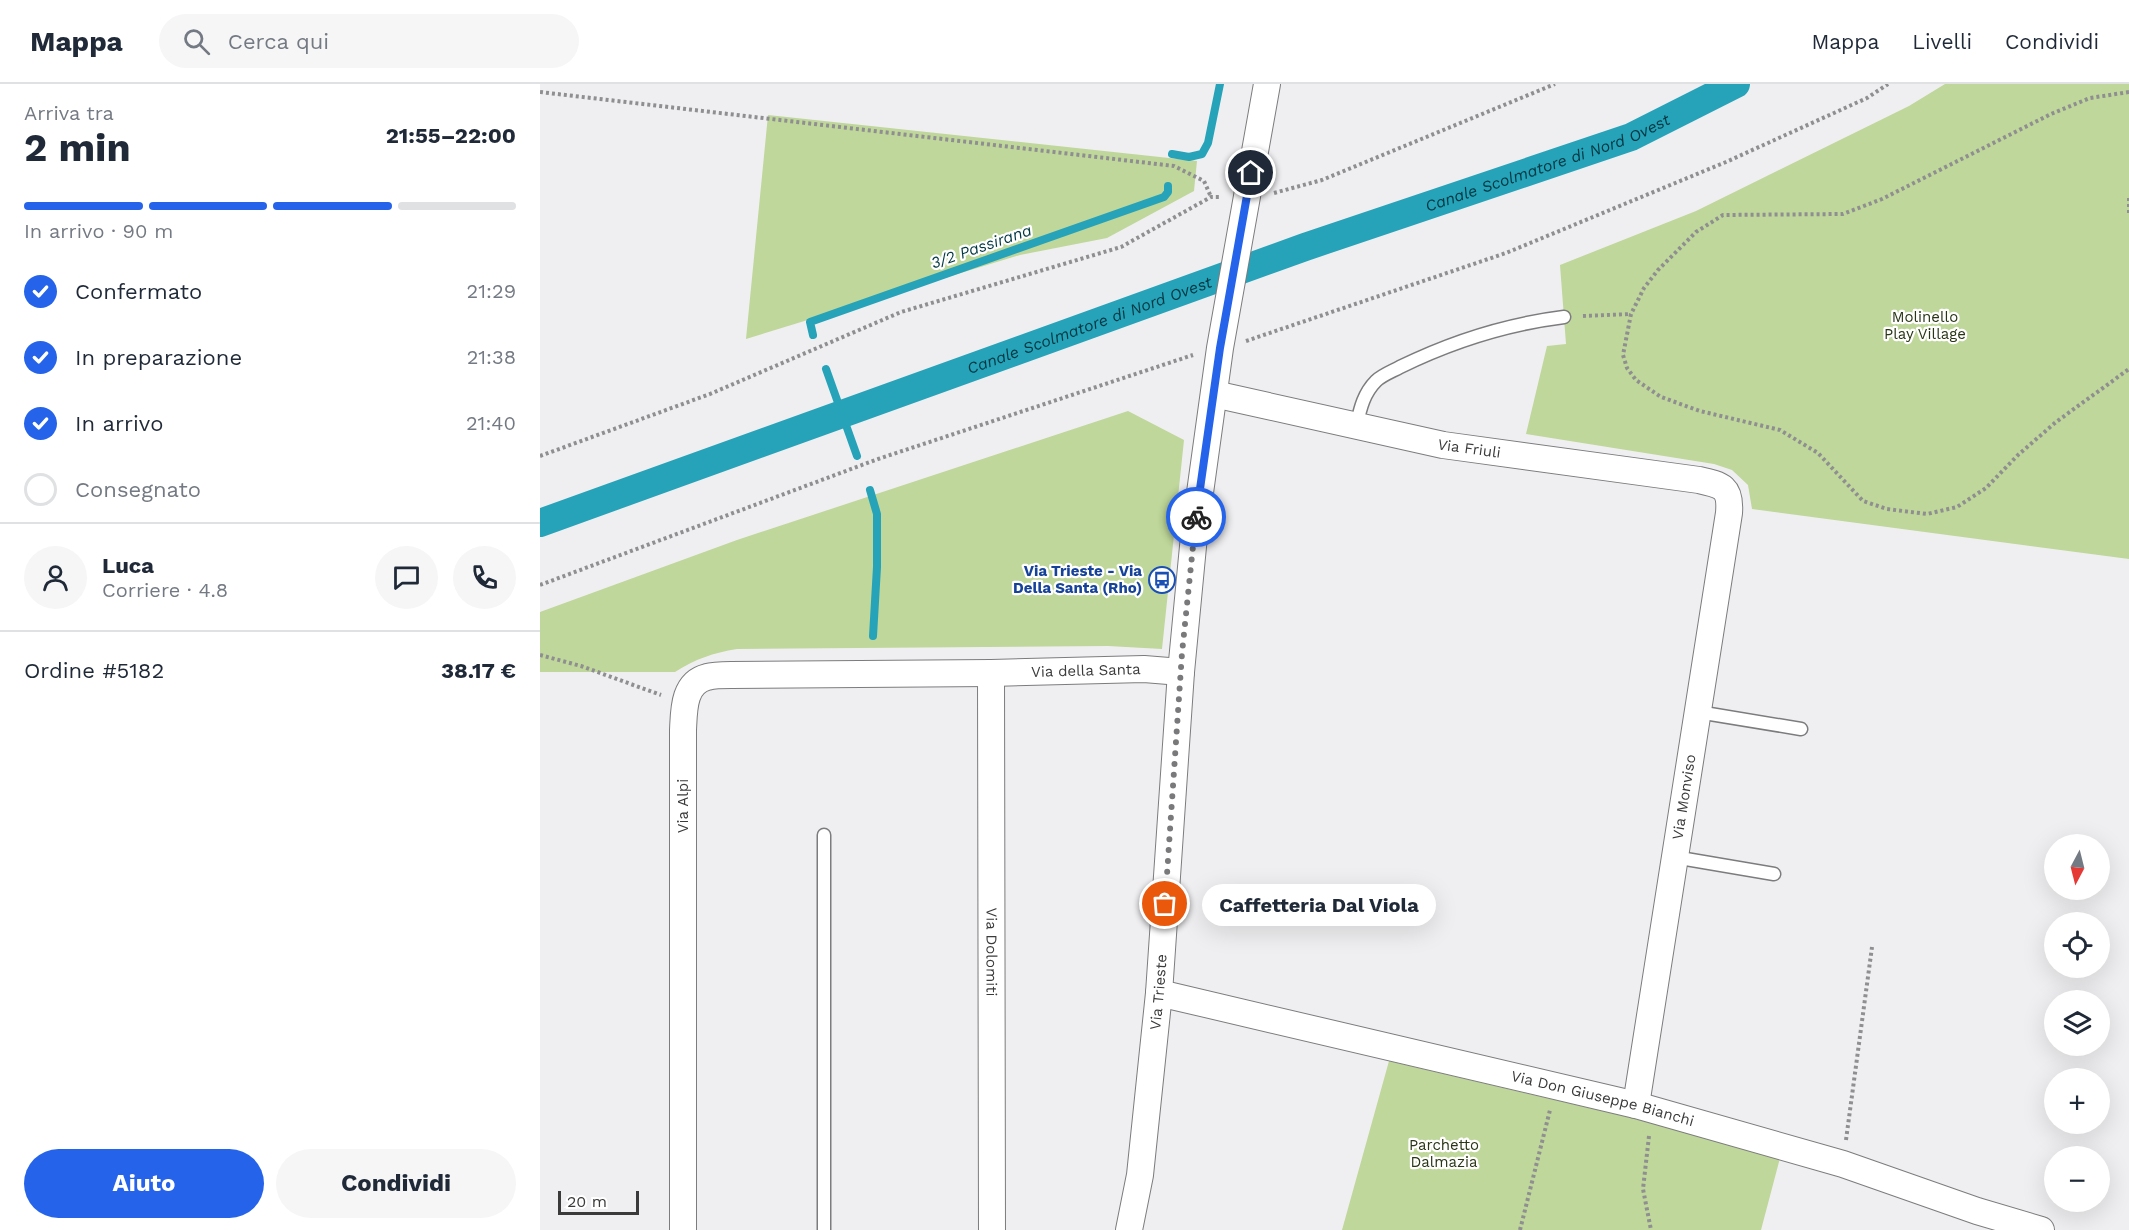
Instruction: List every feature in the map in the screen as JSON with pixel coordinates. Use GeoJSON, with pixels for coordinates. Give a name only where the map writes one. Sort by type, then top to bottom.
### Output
{"type":"FeatureCollection","features":[{"type":"Feature","properties":{"kind":"street","name":"Via Trieste"},"geometry":{"type":"LineString","coordinates":[[1129,1230],[1140,1175],[1159,993],[1181,672],[1195,524],[1223,334],[1267,84]]}},
{"type":"Feature","properties":{"kind":"street","name":"Via Friuli"},"geometry":{"type":"LineString","coordinates":[[1214,394],[1443,445],[1699,480],[1718,484],[1725,490]]}},
{"type":"Feature","properties":{"kind":"street","name":"Via Monviso"},"geometry":{"type":"LineString","coordinates":[[1644,1108],[1674,857],[1729,513],[1730,500],[1725,490]]}},
{"type":"Feature","properties":{"kind":"street","name":"Via della Santa"},"geometry":{"type":"LineString","coordinates":[[991,673],[1144,669],[1181,672]]}},
{"type":"Feature","properties":{"kind":"street"},"geometry":{"type":"LineString","coordinates":[[684,702],[693,684],[706,677],[991,673]]}},
{"type":"Feature","properties":{"kind":"street","name":"Via Dolomiti"},"geometry":{"type":"LineString","coordinates":[[991,673],[992,1230]]}},
{"type":"Feature","properties":{"kind":"street","name":"Via Alpi"},"geometry":{"type":"LineString","coordinates":[[683,1230],[684,702]]}},
{"type":"Feature","properties":{"kind":"street","name":"Via Don Giuseppe Bianchi"},"geometry":{"type":"LineString","coordinates":[[1159,993],[1644,1108],[1842,1164],[1977,1211],[2041,1230]]}},
{"type":"Feature","properties":{"kind":"lane"},"geometry":{"type":"LineString","coordinates":[[1356,427],[1364,398],[1378,379],[1429,353],[1511,326],[1564,317]]}},
{"type":"Feature","properties":{"kind":"lane"},"geometry":{"type":"LineString","coordinates":[[1698,712],[1801,729]]}},
{"type":"Feature","properties":{"kind":"lane"},"geometry":{"type":"LineString","coordinates":[[824,835],[824,1230]]}},
{"type":"Feature","properties":{"kind":"lane"},"geometry":{"type":"LineString","coordinates":[[1674,857],[1774,874]]}},
{"type":"Feature","properties":{"kind":"path"},"geometry":{"type":"LineString","coordinates":[[540,456],[710,394],[901,312],[1121,247],[1211,197],[1244,207],[1273,194],[1322,180],[1555,84]]}},
{"type":"Feature","properties":{"kind":"path"},"geometry":{"type":"LineString","coordinates":[[540,92],[1174,166],[1204,181],[1211,197]]}},
{"type":"Feature","properties":{"kind":"path"},"geometry":{"type":"LineString","coordinates":[[2129,92],[2090,98],[2051,114],[1882,200],[1843,214],[1723,215],[1696,232],[1658,270],[1644,288],[1631,314],[1623,355],[1627,368],[1636,380],[1661,397],[1700,411],[1780,430],[1818,453],[1863,501],[1887,509],[1927,514],[1957,507],[1986,488],[2018,455],[2056,422],[2129,369]]}},
{"type":"Feature","properties":{"kind":"path"},"geometry":{"type":"LineString","coordinates":[[2129,198],[2129,215]]}},
{"type":"Feature","properties":{"kind":"path"},"geometry":{"type":"LineString","coordinates":[[1564,317],[1631,314]]}},
{"type":"Feature","properties":{"kind":"path"},"geometry":{"type":"LineString","coordinates":[[540,655],[581,666],[684,702]]}},
{"type":"Feature","properties":{"kind":"path"},"geometry":{"type":"LineString","coordinates":[[1842,1164],[1872,947]]}},
{"type":"Feature","properties":{"kind":"path"},"geometry":{"type":"LineString","coordinates":[[1520,1230],[1556,1086]]}},
{"type":"Feature","properties":{"kind":"path"},"geometry":{"type":"LineString","coordinates":[[1644,1108],[1646,1155],[1643,1189],[1651,1230]]}},
{"type":"Feature","properties":{"kind":"green space","name":"Molinello Play Village"},"geometry":{"type":"Polygon","coordinates":[[[1945,84],[2129,84],[2129,559],[1752,509],[1748,485],[1732,470],[1714,464],[1526,434],[1547,346],[1566,344],[1560,265],[1696,211],[1909,106],[1945,84]]]}},
{"type":"Feature","properties":{"kind":"green space"},"geometry":{"type":"Polygon","coordinates":[[[768,115],[1197,161],[1194,191],[1107,238],[1020,255],[746,339],[768,115]]]}},
{"type":"Feature","properties":{"kind":"green space"},"geometry":{"type":"Polygon","coordinates":[[[1128,411],[1184,440],[1162,649],[1108,646],[737,649],[704,657],[675,672],[540,672],[540,612],[737,540],[1128,411]]]}},
{"type":"Feature","properties":{"kind":"green space","name":"Parchetto Dalmazia"},"geometry":{"type":"Polygon","coordinates":[[[1389,1061],[1632,1118],[1780,1158],[1761,1230],[1342,1230],[1389,1061]]]}},
{"type":"Feature","properties":{"kind":"waterway","name":"3/2 Passirana"},"geometry":{"type":"LineString","coordinates":[[1172,154],[1189,157],[1202,154],[1208,143],[1220,84]]}},
{"type":"Feature","properties":{"kind":"waterway","name":"Canale Scolmatore di Nord Ovest"},"geometry":{"type":"LineString","coordinates":[[540,523],[1305,247],[1631,137],[1736,84]]}},
{"type":"Feature","properties":{"kind":"waterway","name":"3/2 Passirana"},"geometry":{"type":"LineString","coordinates":[[813,335],[810,322],[1164,197],[1168,192],[1168,186]]}},
{"type":"Feature","properties":{"kind":"waterway","name":"3/2 Passirana"},"geometry":{"type":"LineString","coordinates":[[826,369],[857,456]]}},
{"type":"Feature","properties":{"kind":"waterway","name":"3/2 Passirana"},"geometry":{"type":"LineString","coordinates":[[870,490],[877,514],[873,636]]}},
{"type":"Feature","properties":{"kind":"way so far"},"geometry":{"type":"LineString","coordinates":[[1165,904],[1182,653],[1196,517]]}},
{"type":"Feature","properties":{"kind":"place","name":"Via Trieste - Via Della Santa (Rho)"},"geometry":{"type":"Point","coordinates":[1162,580]}},
{"type":"Feature","properties":{"kind":"place","name":"Caffetteria Dal Viola"},"geometry":{"type":"Point","coordinates":[1165,904]}},
{"type":"Feature","properties":{"kind":"route"},"geometry":{"type":"LineString","coordinates":[[1196,517],[1220,348],[1251,173]]}}]}
